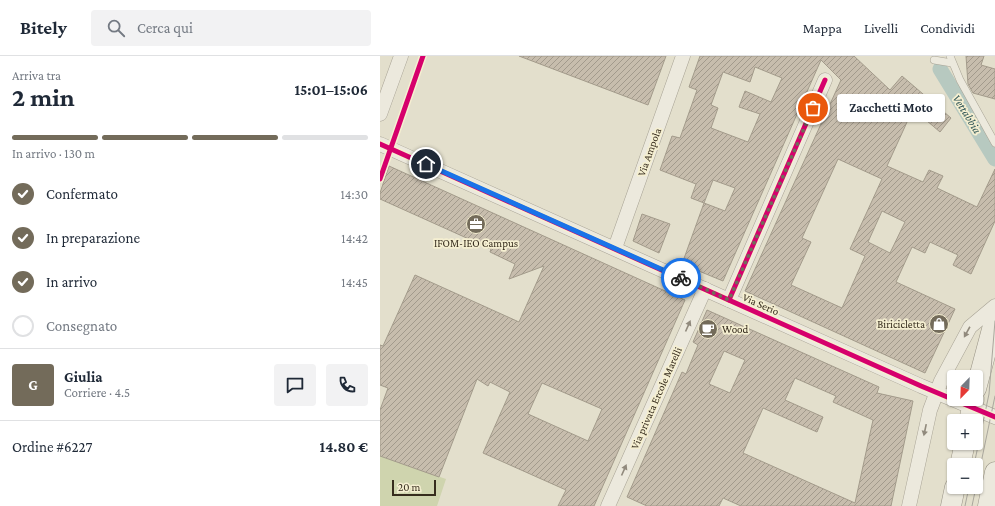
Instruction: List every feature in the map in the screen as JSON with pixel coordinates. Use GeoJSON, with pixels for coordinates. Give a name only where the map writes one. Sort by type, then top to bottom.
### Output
{"type":"FeatureCollection","features":[{"type":"Feature","properties":{"kind":"street"},"geometry":{"type":"LineString","coordinates":[[380,114],[401,56]]}},
{"type":"Feature","properties":{"kind":"street","name":"Via Ampola"},"geometry":{"type":"LineString","coordinates":[[615,248],[683,56]]}},
{"type":"Feature","properties":{"kind":"street"},"geometry":{"type":"LineString","coordinates":[[729,300],[825,80]]}},
{"type":"Feature","properties":{"kind":"street","name":"Via Serio"},"geometry":{"type":"LineString","coordinates":[[380,144],[936,393],[947,396]]}},
{"type":"Feature","properties":{"kind":"street","name":"Via privata Ercole Marelli"},"geometry":{"type":"LineString","coordinates":[[608,506],[705,289]]}},
{"type":"Feature","properties":{"kind":"street"},"geometry":{"type":"LineString","coordinates":[[909,506],[930,410],[936,393],[970,327],[995,306]]}},
{"type":"Feature","properties":{"kind":"street"},"geometry":{"type":"LineString","coordinates":[[982,370],[995,318]]}},
{"type":"Feature","properties":{"kind":"street","name":"Via Serio"},"geometry":{"type":"LineString","coordinates":[[976,406],[995,417]]}},
{"type":"Feature","properties":{"kind":"street"},"geometry":{"type":"LineString","coordinates":[[988,506],[995,472]]}},
{"type":"Feature","properties":{"kind":"street"},"geometry":{"type":"LineString","coordinates":[[951,506],[954,494]]}},
{"type":"Feature","properties":{"kind":"lane"},"geometry":{"type":"LineString","coordinates":[[934,60],[951,60],[995,143]]}},
{"type":"Feature","properties":{"kind":"green space"},"geometry":{"type":"Polygon","coordinates":[[[380,456],[446,479],[437,506],[380,506],[380,456]]]}},
{"type":"Feature","properties":{"kind":"building"},"geometry":{"type":"Polygon","coordinates":[[[519,56],[666,56],[648,105],[519,56]]]}},
{"type":"Feature","properties":{"kind":"building"},"geometry":{"type":"Polygon","coordinates":[[[700,56],[854,56],[890,90],[902,76],[951,118],[940,132],[913,109],[887,166],[923,182],[929,170],[943,176],[937,188],[977,207],[995,169],[995,221],[971,274],[953,265],[958,255],[930,242],[925,253],[912,247],[896,282],[955,309],[925,373],[745,291],[841,80],[821,60],[723,281],[682,264],[704,203],[691,198],[696,184],[660,170],[672,136],[680,138],[697,90],[689,87],[700,56]],[[755,67],[750,82],[723,72],[711,105],[718,108],[711,128],[748,142],[760,114],[739,107],[745,91],[771,102],[782,78],[755,67]],[[838,159],[802,238],[811,242],[791,285],[842,308],[865,256],[850,249],[882,179],[838,159]],[[713,180],[704,203],[725,211],[735,188],[713,180]],[[882,211],[868,242],[890,253],[905,222],[882,211]]]}},
{"type":"Feature","properties":{"kind":"building"},"geometry":{"type":"Polygon","coordinates":[[[966,56],[984,56],[981,65],[995,69],[995,99],[973,93],[968,84],[966,56]]]}},
{"type":"Feature","properties":{"kind":"building"},"geometry":{"type":"Polygon","coordinates":[[[389,166],[685,300],[594,506],[558,506],[566,490],[483,453],[510,392],[490,382],[488,386],[477,379],[439,477],[380,456],[380,410],[388,388],[380,385],[380,345],[383,346],[415,275],[519,322],[544,266],[509,279],[515,264],[490,252],[491,249],[380,199],[380,193],[389,166]],[[542,383],[528,414],[588,441],[602,409],[542,383]]]}},
{"type":"Feature","properties":{"kind":"building"},"geometry":{"type":"Polygon","coordinates":[[[642,214],[670,224],[659,253],[633,241],[642,214]]]}},
{"type":"Feature","properties":{"kind":"building"},"geometry":{"type":"Polygon","coordinates":[[[707,310],[879,387],[877,393],[913,401],[891,506],[741,506],[723,498],[719,506],[647,506],[627,497],[682,372],[686,374],[698,345],[693,342],[707,310]],[[724,351],[709,384],[730,393],[745,360],[724,351]],[[795,378],[785,400],[823,417],[817,432],[763,408],[743,453],[855,503],[873,420],[833,402],[836,396],[795,378]]]}},
{"type":"Feature","properties":{"kind":"waterway","name":"Vettabbia"},"geometry":{"type":"LineString","coordinates":[[940,69],[995,159]]}},
{"type":"Feature","properties":{"kind":"tram line"},"geometry":{"type":"LineString","coordinates":[[975,458],[989,394],[995,321]]}},
{"type":"Feature","properties":{"kind":"tram line"},"geometry":{"type":"LineString","coordinates":[[982,458],[995,396]]}},
{"type":"Feature","properties":{"kind":"tram line"},"geometry":{"type":"LineString","coordinates":[[965,506],[968,494]]}},
{"type":"Feature","properties":{"kind":"tram line"},"geometry":{"type":"LineString","coordinates":[[972,506],[975,494]]}},
{"type":"Feature","properties":{"kind":"cycle path"},"geometry":{"type":"LineString","coordinates":[[380,179],[423,56]]}},
{"type":"Feature","properties":{"kind":"cycle path"},"geometry":{"type":"LineString","coordinates":[[729,300],[825,80]]}},
{"type":"Feature","properties":{"kind":"cycle path"},"geometry":{"type":"LineString","coordinates":[[380,144],[921,386],[995,417]]}},
{"type":"Feature","properties":{"kind":"way so far"},"geometry":{"type":"LineString","coordinates":[[681,278],[729,300],[813,108]]}},
{"type":"Feature","properties":{"kind":"place","name":"Zacchetti Moto"},"geometry":{"type":"Point","coordinates":[813,108]}},
{"type":"Feature","properties":{"kind":"place","name":"IFOM-IEO Campus"},"geometry":{"type":"Point","coordinates":[476,224]}},
{"type":"Feature","properties":{"kind":"place","name":"Biricicletta"},"geometry":{"type":"Point","coordinates":[939,324]}},
{"type":"Feature","properties":{"kind":"place","name":"Wood"},"geometry":{"type":"Point","coordinates":[708,329]}},
{"type":"Feature","properties":{"kind":"route"},"geometry":{"type":"LineString","coordinates":[[426,164],[681,278]]}}]}
